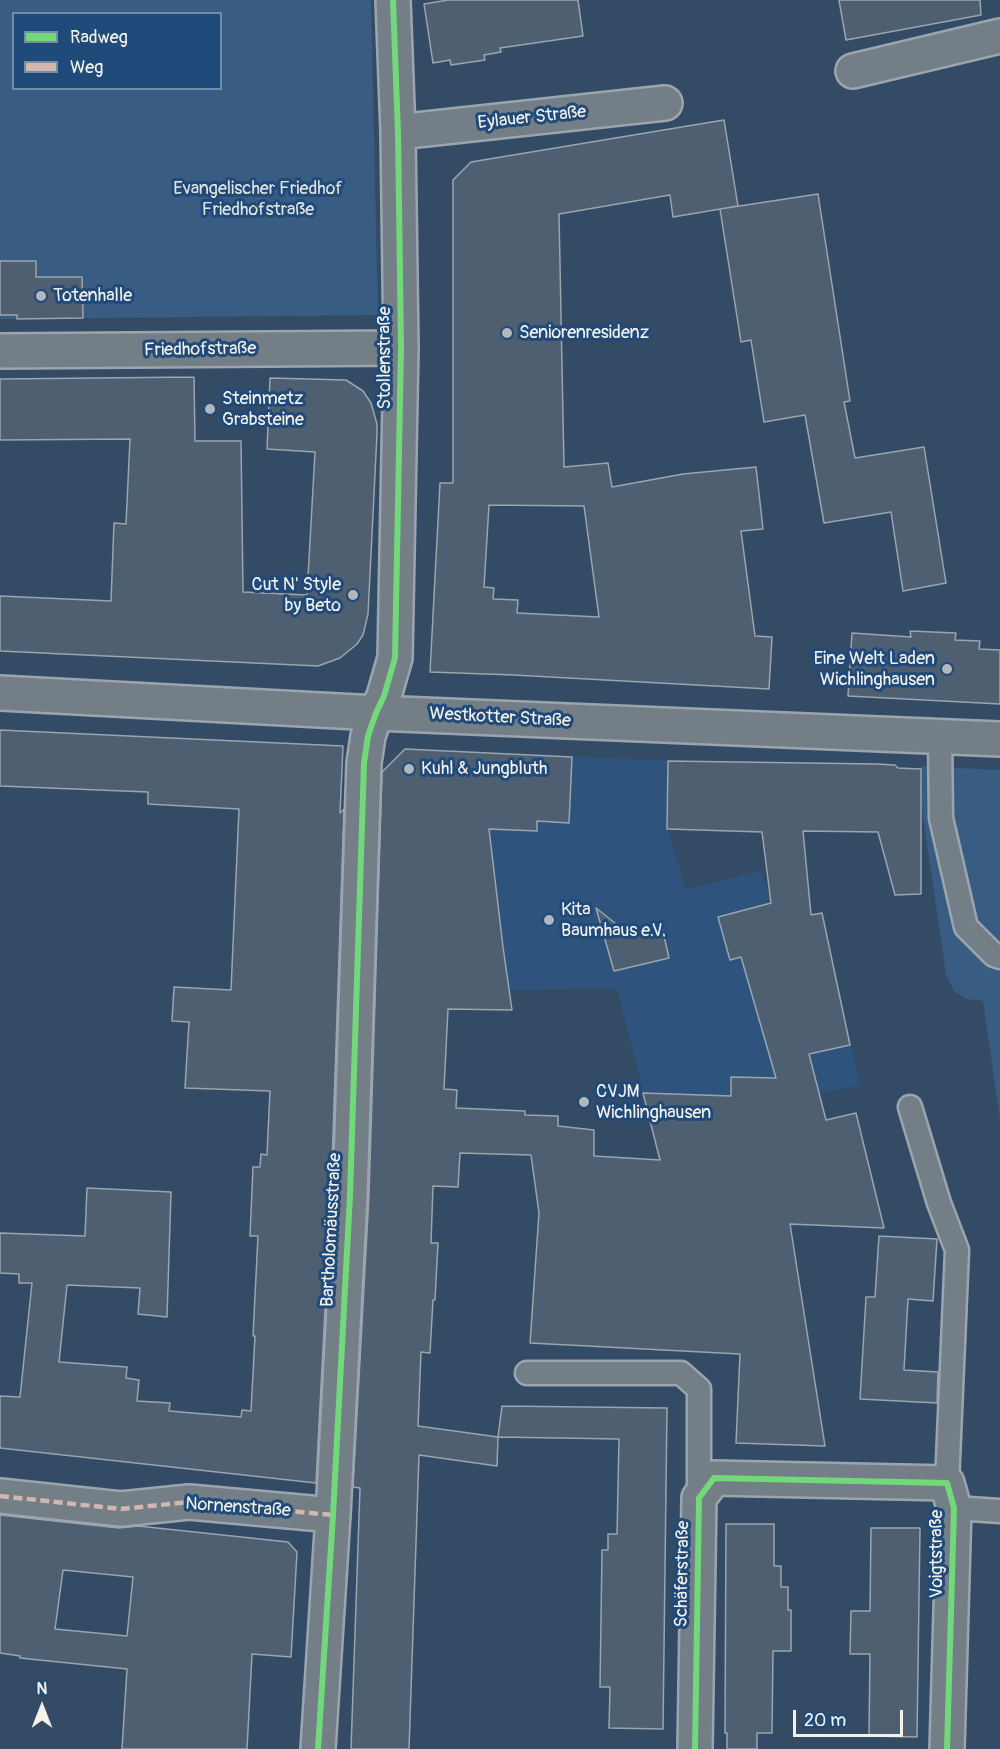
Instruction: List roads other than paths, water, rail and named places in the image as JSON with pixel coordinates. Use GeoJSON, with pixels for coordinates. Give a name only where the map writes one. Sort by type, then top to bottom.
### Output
{"type":"FeatureCollection","features":[{"type":"Feature","properties":{"kind":"street","name":"Stollenstraße"},"geometry":{"type":"LineString","coordinates":[[376,713],[384,696],[395,658],[400,348],[398,132],[393,0]]}},
{"type":"Feature","properties":{"kind":"street"},"geometry":{"type":"LineString","coordinates":[[853,71],[1000,36]]}},
{"type":"Feature","properties":{"kind":"street","name":"Eylauer Straße"},"geometry":{"type":"LineString","coordinates":[[398,132],[665,103]]}},
{"type":"Feature","properties":{"kind":"street","name":"Friedhofstraße"},"geometry":{"type":"LineString","coordinates":[[0,351],[400,348]]}},
{"type":"Feature","properties":{"kind":"street","name":"Westkotter Straße"},"geometry":{"type":"LineString","coordinates":[[0,693],[376,713],[1000,739]]}},
{"type":"Feature","properties":{"kind":"street","name":"Bartholomäusstraße"},"geometry":{"type":"LineString","coordinates":[[318,1749],[350,1195],[364,763],[368,736],[376,713]]}},
{"type":"Feature","properties":{"kind":"street","name":"Schäferstraße"},"geometry":{"type":"LineString","coordinates":[[695,1749],[699,1498],[714,1478],[824,1479]]}},
{"type":"Feature","properties":{"kind":"street","name":"Voigtstraße"},"geometry":{"type":"LineString","coordinates":[[824,1479],[950,1496],[947,1749]]}},
{"type":"Feature","properties":{"kind":"street","name":"Nornenstraße"},"geometry":{"type":"LineString","coordinates":[[0,1496],[121,1509],[189,1502],[333,1515]]}},
{"type":"Feature","properties":{"kind":"lane"},"geometry":{"type":"LineString","coordinates":[[940,736],[941,818],[966,927],[994,955],[1000,957]]}},
{"type":"Feature","properties":{"kind":"lane"},"geometry":{"type":"LineString","coordinates":[[910,1107],[939,1203],[957,1250],[950,1496],[1000,1511]]}},
{"type":"Feature","properties":{"kind":"lane"},"geometry":{"type":"LineString","coordinates":[[527,1373],[681,1373],[699,1389],[699,1498]]}},
{"type":"Feature","properties":{"kind":"place","name":"Totenhalle"},"geometry":{"type":"Point","coordinates":[41,296]}},
{"type":"Feature","properties":{"kind":"place","name":"Seniorenresidenz"},"geometry":{"type":"Point","coordinates":[507,333]}},
{"type":"Feature","properties":{"kind":"place","name":"Steinmetz Grabsteine"},"geometry":{"type":"Point","coordinates":[210,409]}},
{"type":"Feature","properties":{"kind":"place","name":"Cut N' Style by Beto"},"geometry":{"type":"Point","coordinates":[353,595]}},
{"type":"Feature","properties":{"kind":"place","name":"Eine Welt Laden Wichlinghausen"},"geometry":{"type":"Point","coordinates":[947,669]}},
{"type":"Feature","properties":{"kind":"place","name":"Kuhl & Jungbluth"},"geometry":{"type":"Point","coordinates":[409,769]}},
{"type":"Feature","properties":{"kind":"place","name":"Kita Baumhaus e.V."},"geometry":{"type":"Point","coordinates":[549,920]}},
{"type":"Feature","properties":{"kind":"place","name":"CVJM Wichlinghausen"},"geometry":{"type":"Point","coordinates":[584,1102]}},
{"type":"Feature","properties":{"kind":"park label","name":"Evangelischer Friedhof Friedhofstraße"},"geometry":{"type":"Point","coordinates":[258,199]}}]}
